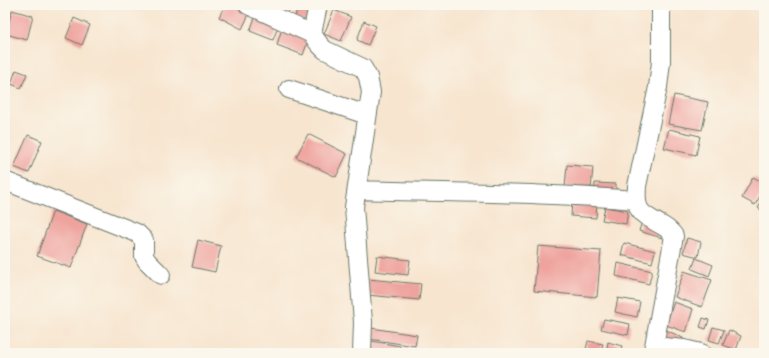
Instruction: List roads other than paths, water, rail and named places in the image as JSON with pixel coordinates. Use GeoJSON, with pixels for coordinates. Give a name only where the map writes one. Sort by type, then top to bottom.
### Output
{"type":"FeatureCollection","features":[{"type":"Feature","properties":{"kind":"street"},"geometry":{"type":"LineString","coordinates":[[248,5],[312,34],[325,50],[363,68],[368,77],[371,92],[354,207],[364,322],[362,353]]}},
{"type":"Feature","properties":{"kind":"street"},"geometry":{"type":"LineString","coordinates":[[312,34],[318,5]]}},
{"type":"Feature","properties":{"kind":"street"},"geometry":{"type":"LineString","coordinates":[[660,5],[661,62],[659,81],[637,186],[636,200],[637,207],[640,212],[672,232],[674,236],[653,350],[684,349],[701,353]]}},
{"type":"Feature","properties":{"kind":"street"},"geometry":{"type":"LineString","coordinates":[[289,89],[367,115]]}},
{"type":"Feature","properties":{"kind":"street"},"geometry":{"type":"LineString","coordinates":[[5,181],[137,233],[144,240],[144,256],[161,275]]}},
{"type":"Feature","properties":{"kind":"street"},"geometry":{"type":"LineString","coordinates":[[357,190],[534,194],[606,197],[636,200]]}}]}
